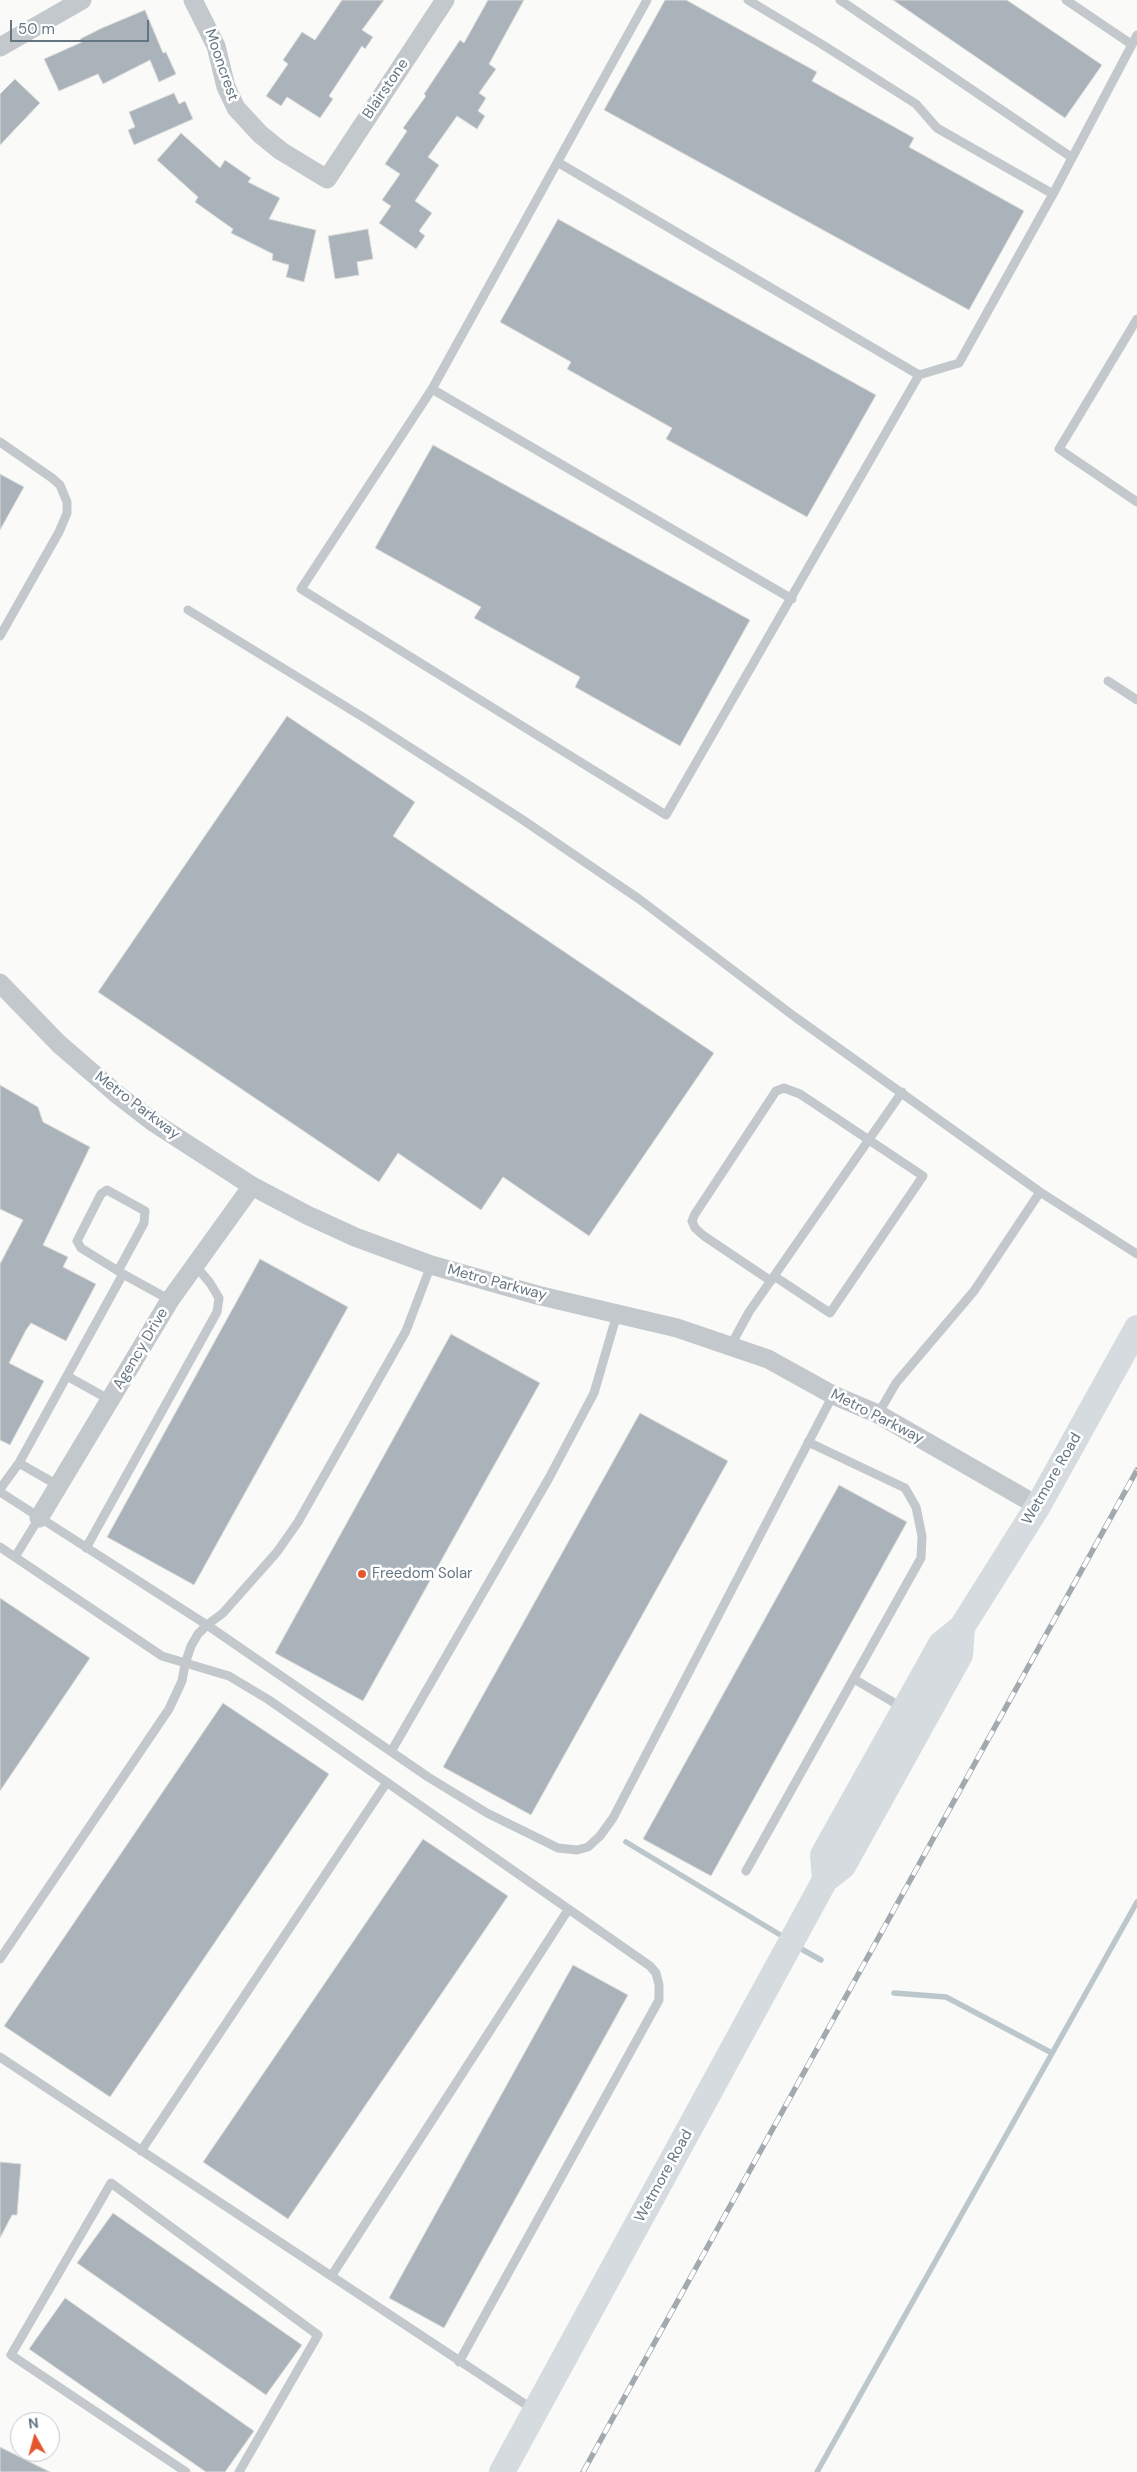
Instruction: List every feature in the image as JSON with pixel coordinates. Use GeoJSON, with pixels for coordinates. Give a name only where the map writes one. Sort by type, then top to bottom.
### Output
{"type":"FeatureCollection","features":[{"type":"Feature","properties":{"kind":"main road","name":"Wetmore Road"},"geometry":{"type":"LineString","coordinates":[[825,1880],[823,1855],[941,1644],[962,1627],[1038,1506],[1137,1328]]}},
{"type":"Feature","properties":{"kind":"main road","name":"Wetmore Road"},"geometry":{"type":"LineString","coordinates":[[502,2472],[825,1880],[843,1866],[960,1655],[962,1627]]}},
{"type":"Feature","properties":{"kind":"street"},"geometry":{"type":"LineString","coordinates":[[0,47],[82,0]]}},
{"type":"Feature","properties":{"kind":"street","name":"Mooncrest"},"geometry":{"type":"LineString","coordinates":[[193,0],[216,46],[226,88],[236,108],[260,134],[281,151],[327,179]]}},
{"type":"Feature","properties":{"kind":"street","name":"Blairstone"},"geometry":{"type":"LineString","coordinates":[[327,179],[445,0]]}},
{"type":"Feature","properties":{"kind":"street","name":"Metro Parkway"},"geometry":{"type":"LineString","coordinates":[[0,983],[59,1044],[118,1095],[153,1122],[252,1186],[347,1233],[431,1265],[538,1295],[677,1328],[731,1344],[768,1359],[833,1395],[878,1414],[1038,1506]]}},
{"type":"Feature","properties":{"kind":"street","name":"Agency Drive"},"geometry":{"type":"LineString","coordinates":[[39,1518],[170,1300],[252,1186]]}},
{"type":"Feature","properties":{"kind":"lane"},"geometry":{"type":"LineString","coordinates":[[647,0],[559,164],[432,389],[301,589],[666,815],[792,599],[919,375],[959,363],[1053,194],[1137,35]]}},
{"type":"Feature","properties":{"kind":"lane"},"geometry":{"type":"LineString","coordinates":[[748,0],[916,104],[937,128],[1053,194]]}},
{"type":"Feature","properties":{"kind":"lane"},"geometry":{"type":"LineString","coordinates":[[840,0],[1071,157]]}},
{"type":"Feature","properties":{"kind":"lane"},"geometry":{"type":"LineString","coordinates":[[1066,0],[1131,44]]}},
{"type":"Feature","properties":{"kind":"lane"},"geometry":{"type":"LineString","coordinates":[[559,164],[919,375]]}},
{"type":"Feature","properties":{"kind":"lane"},"geometry":{"type":"LineString","coordinates":[[1137,319],[1059,449],[1137,502]]}},
{"type":"Feature","properties":{"kind":"lane"},"geometry":{"type":"LineString","coordinates":[[432,389],[792,599]]}},
{"type":"Feature","properties":{"kind":"lane"},"geometry":{"type":"LineString","coordinates":[[0,442],[60,485],[67,502],[67,513],[59,532],[0,636]]}},
{"type":"Feature","properties":{"kind":"lane"},"geometry":{"type":"LineString","coordinates":[[188,610],[366,719],[520,818],[639,899],[795,1017],[1040,1192],[1137,1254]]}},
{"type":"Feature","properties":{"kind":"lane"},"geometry":{"type":"LineString","coordinates":[[1108,681],[1137,700]]}},
{"type":"Feature","properties":{"kind":"lane"},"geometry":{"type":"LineString","coordinates":[[784,1088],[800,1094],[869,1140],[923,1176],[830,1313],[704,1236],[695,1228],[692,1222],[695,1214],[776,1091],[784,1088]]}},
{"type":"Feature","properties":{"kind":"lane"},"geometry":{"type":"LineString","coordinates":[[731,1344],[772,1279],[902,1092]]}},
{"type":"Feature","properties":{"kind":"lane"},"geometry":{"type":"LineString","coordinates":[[170,1300],[120,1272],[81,1248],[77,1241],[101,1194],[107,1190],[146,1211],[144,1223],[120,1272],[67,1376],[19,1463],[0,1490],[39,1518],[207,1625],[445,1787],[487,1813],[558,1848],[577,1850],[588,1847],[600,1836],[612,1818],[833,1395]]}},
{"type":"Feature","properties":{"kind":"lane"},"geometry":{"type":"LineString","coordinates":[[878,1414],[896,1384],[974,1291],[1040,1192]]}},
{"type":"Feature","properties":{"kind":"lane"},"geometry":{"type":"LineString","coordinates":[[86,1548],[217,1312],[219,1298],[210,1282],[196,1265]]}},
{"type":"Feature","properties":{"kind":"lane"},"geometry":{"type":"LineString","coordinates":[[0,1959],[169,1709],[182,1681],[184,1664],[198,1634],[223,1613],[276,1552],[298,1522],[406,1331],[431,1265]]}},
{"type":"Feature","properties":{"kind":"lane"},"geometry":{"type":"LineString","coordinates":[[392,1750],[549,1478],[594,1393],[617,1314]]}},
{"type":"Feature","properties":{"kind":"lane"},"geometry":{"type":"LineString","coordinates":[[67,1376],[110,1400]]}},
{"type":"Feature","properties":{"kind":"lane"},"geometry":{"type":"LineString","coordinates":[[746,1871],[921,1558],[920,1524],[914,1502],[905,1488],[808,1442]]}},
{"type":"Feature","properties":{"kind":"lane"},"geometry":{"type":"LineString","coordinates":[[19,1463],[59,1486]]}},
{"type":"Feature","properties":{"kind":"lane"},"geometry":{"type":"LineString","coordinates":[[15,1557],[39,1518]]}},
{"type":"Feature","properties":{"kind":"lane"},"geometry":{"type":"LineString","coordinates":[[0,1547],[162,1656],[184,1664],[215,1671],[253,1690],[650,1966],[656,1973],[659,1985],[658,2000],[459,2362]]}},
{"type":"Feature","properties":{"kind":"lane"},"geometry":{"type":"LineString","coordinates":[[854,1679],[905,1710]]}},
{"type":"Feature","properties":{"kind":"lane"},"geometry":{"type":"LineString","coordinates":[[141,2151],[387,1782]]}},
{"type":"Feature","properties":{"kind":"lane"},"geometry":{"type":"LineString","coordinates":[[332,2275],[568,1910]]}},
{"type":"Feature","properties":{"kind":"lane"},"geometry":{"type":"LineString","coordinates":[[0,2057],[332,2275],[459,2362],[536,2411]]}},
{"type":"Feature","properties":{"kind":"lane"},"geometry":{"type":"LineString","coordinates":[[186,2472],[11,2355],[111,2183],[318,2335],[239,2472]]}},
{"type":"Feature","properties":{"kind":"building"},"geometry":{"type":"Polygon","coordinates":[[[342,0],[384,0],[362,30],[373,37],[365,49],[362,46],[329,96],[333,99],[320,118],[287,97],[281,106],[266,96],[288,64],[283,60],[302,32],[315,40],[342,0]]]}},
{"type":"Feature","properties":{"kind":"building"},"geometry":{"type":"Polygon","coordinates":[[[488,0],[524,0],[489,64],[496,69],[479,93],[486,98],[478,111],[485,116],[477,129],[457,116],[428,157],[439,165],[415,201],[432,213],[419,231],[425,236],[416,249],[379,223],[391,206],[382,200],[400,174],[385,164],[407,131],[403,128],[426,96],[424,94],[460,40],[464,43],[488,0]]]}},
{"type":"Feature","properties":{"kind":"building"},"geometry":{"type":"Polygon","coordinates":[[[665,0],[686,0],[817,72],[812,81],[914,138],[909,147],[1024,211],[969,310],[604,110],[665,0]]]}},
{"type":"Feature","properties":{"kind":"building"},"geometry":{"type":"Polygon","coordinates":[[[893,0],[1007,0],[1102,65],[1065,118],[893,0]]]}},
{"type":"Feature","properties":{"kind":"building"},"geometry":{"type":"Polygon","coordinates":[[[145,10],[163,53],[166,52],[176,74],[159,82],[150,60],[103,84],[98,74],[59,91],[44,59],[82,42],[80,39],[102,28],[145,10]]]}},
{"type":"Feature","properties":{"kind":"building"},"geometry":{"type":"Polygon","coordinates":[[[15,79],[40,103],[0,145],[0,94],[15,79]]]}},
{"type":"Feature","properties":{"kind":"building"},"geometry":{"type":"Polygon","coordinates":[[[174,93],[179,104],[185,101],[193,119],[134,145],[128,130],[135,127],[129,112],[174,93]]]}},
{"type":"Feature","properties":{"kind":"building"},"geometry":{"type":"Polygon","coordinates":[[[181,133],[220,168],[225,160],[251,178],[248,182],[280,198],[269,219],[316,230],[304,282],[286,277],[289,265],[272,260],[273,254],[231,233],[233,229],[195,202],[198,197],[157,160],[181,133]]]}},
{"type":"Feature","properties":{"kind":"building"},"geometry":{"type":"Polygon","coordinates":[[[558,219],[876,395],[807,517],[666,439],[672,428],[567,369],[571,362],[500,322],[558,219]]]}},
{"type":"Feature","properties":{"kind":"building"},"geometry":{"type":"Polygon","coordinates":[[[368,229],[373,259],[357,262],[359,275],[335,279],[328,236],[368,229]]]}},
{"type":"Feature","properties":{"kind":"building"},"geometry":{"type":"Polygon","coordinates":[[[433,445],[750,620],[680,746],[575,687],[580,677],[474,618],[481,607],[375,548],[433,445]]]}},
{"type":"Feature","properties":{"kind":"building"},"geometry":{"type":"Polygon","coordinates":[[[0,474],[24,487],[0,530],[0,474]]]}},
{"type":"Feature","properties":{"kind":"building"},"geometry":{"type":"Polygon","coordinates":[[[287,716],[415,802],[393,836],[714,1053],[589,1236],[503,1177],[481,1210],[398,1153],[379,1182],[98,992],[287,716]]]}},
{"type":"Feature","properties":{"kind":"building"},"geometry":{"type":"Polygon","coordinates":[[[0,1085],[38,1107],[43,1122],[90,1147],[43,1245],[68,1257],[63,1267],[96,1284],[66,1341],[31,1323],[26,1330],[9,1363],[44,1381],[10,1445],[0,1440],[0,1264],[23,1220],[0,1209],[0,1085]]]}},
{"type":"Feature","properties":{"kind":"building"},"geometry":{"type":"Polygon","coordinates":[[[260,1259],[348,1307],[194,1585],[107,1537],[260,1259]]]}},
{"type":"Feature","properties":{"kind":"building"},"geometry":{"type":"Polygon","coordinates":[[[451,1334],[540,1383],[363,1701],[275,1653],[451,1334]]]}},
{"type":"Feature","properties":{"kind":"building"},"geometry":{"type":"Polygon","coordinates":[[[640,1413],[728,1461],[531,1815],[443,1767],[640,1413]]]}},
{"type":"Feature","properties":{"kind":"building"},"geometry":{"type":"Polygon","coordinates":[[[839,1485],[907,1522],[711,1876],[643,1839],[839,1485]]]}},
{"type":"Feature","properties":{"kind":"building"},"geometry":{"type":"Polygon","coordinates":[[[0,1598],[90,1658],[0,1791],[0,1598]]]}},
{"type":"Feature","properties":{"kind":"building"},"geometry":{"type":"Polygon","coordinates":[[[223,1703],[329,1774],[110,2097],[4,2026],[223,1703]]]}},
{"type":"Feature","properties":{"kind":"building"},"geometry":{"type":"Polygon","coordinates":[[[423,1839],[508,1896],[288,2219],[203,2162],[423,1839]]]}},
{"type":"Feature","properties":{"kind":"building"},"geometry":{"type":"Polygon","coordinates":[[[573,1965],[628,1995],[444,2328],[389,2298],[573,1965]]]}},
{"type":"Feature","properties":{"kind":"building"},"geometry":{"type":"Polygon","coordinates":[[[0,2162],[21,2164],[17,2215],[12,2215],[0,2238],[0,2162]]]}},
{"type":"Feature","properties":{"kind":"building"},"geometry":{"type":"Polygon","coordinates":[[[113,2213],[302,2345],[266,2395],[77,2263],[113,2213]]]}},
{"type":"Feature","properties":{"kind":"building"},"geometry":{"type":"Polygon","coordinates":[[[65,2298],[254,2431],[225,2472],[206,2472],[29,2349],[65,2298]]]}},
{"type":"Feature","properties":{"kind":"building"},"geometry":{"type":"Polygon","coordinates":[[[0,2447],[10,2452],[10,2462],[30,2462],[50,2472],[0,2472],[0,2447]]]}},
{"type":"Feature","properties":{"kind":"waterway"},"geometry":{"type":"LineString","coordinates":[[626,1842],[787,1939]]}},
{"type":"Feature","properties":{"kind":"waterway"},"geometry":{"type":"LineString","coordinates":[[817,2472],[1137,1902]]}},
{"type":"Feature","properties":{"kind":"waterway"},"geometry":{"type":"LineString","coordinates":[[796,1946],[821,1960]]}},
{"type":"Feature","properties":{"kind":"waterway"},"geometry":{"type":"LineString","coordinates":[[894,1993],[946,1997],[1052,2053]]}},
{"type":"Feature","properties":{"kind":"railway"},"geometry":{"type":"LineString","coordinates":[[583,2472],[1137,1470]]}},
{"type":"Feature","properties":{"kind":"place","name":"Freedom Solar"},"geometry":{"type":"Point","coordinates":[362,1574]}}]}
